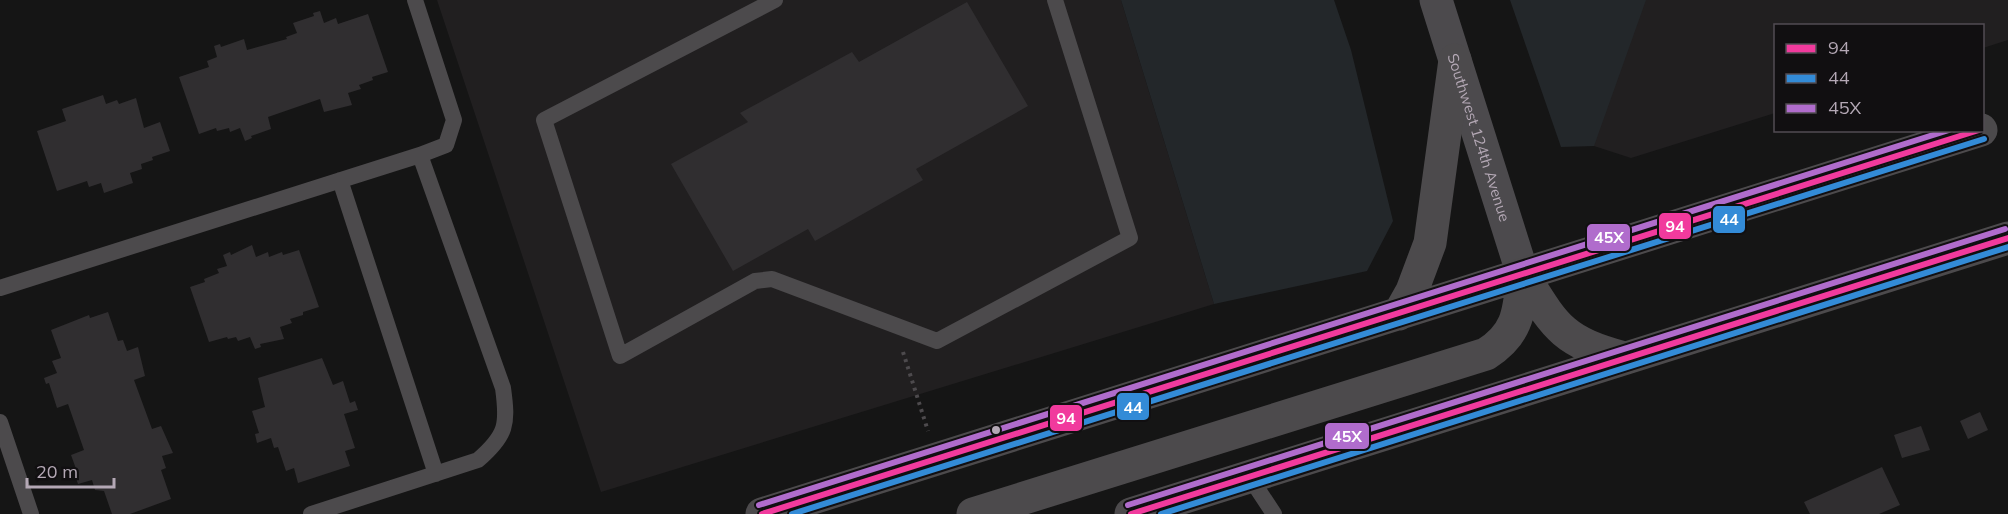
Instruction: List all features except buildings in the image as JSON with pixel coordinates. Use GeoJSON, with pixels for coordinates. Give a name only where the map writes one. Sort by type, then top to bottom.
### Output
{"type":"FeatureCollection","features":[{"type":"Feature","properties":{"kind":"highway"},"geometry":{"type":"LineString","coordinates":[[1399,314],[1412,291],[1430,243],[1455,60]]}},
{"type":"Feature","properties":{"kind":"highway"},"geometry":{"type":"LineString","coordinates":[[1984,129],[2008,122]]}},
{"type":"Feature","properties":{"kind":"highway"},"geometry":{"type":"LineString","coordinates":[[762,514],[937,457],[1976,132]]}},
{"type":"Feature","properties":{"kind":"highway"},"geometry":{"type":"LineString","coordinates":[[1131,514],[2008,238]]}},
{"type":"Feature","properties":{"kind":"highway"},"geometry":{"type":"LineString","coordinates":[[1523,275],[1547,314],[1567,335],[1591,349],[1624,358]]}},
{"type":"Feature","properties":{"kind":"highway"},"geometry":{"type":"LineString","coordinates":[[973,514],[1486,354],[1508,336],[1516,321],[1523,275]]}},
{"type":"Feature","properties":{"kind":"main road","name":"Southwest 124th Avenue"},"geometry":{"type":"LineString","coordinates":[[1436,0],[1510,226],[1523,275]]}},
{"type":"Feature","properties":{"kind":"lane"},"geometry":{"type":"LineString","coordinates":[[0,288],[420,155],[446,144],[454,120],[415,0]]}},
{"type":"Feature","properties":{"kind":"lane"},"geometry":{"type":"LineString","coordinates":[[768,2],[544,120],[620,356],[755,281],[772,279],[937,341],[1130,238],[1055,0]]}},
{"type":"Feature","properties":{"kind":"lane"},"geometry":{"type":"LineString","coordinates":[[311,514],[478,460],[496,444],[507,417],[503,388],[420,155]]}},
{"type":"Feature","properties":{"kind":"lane"},"geometry":{"type":"LineString","coordinates":[[340,180],[436,474]]}},
{"type":"Feature","properties":{"kind":"lane"},"geometry":{"type":"LineString","coordinates":[[0,422],[31,514]]}},
{"type":"Feature","properties":{"kind":"lane"},"geometry":{"type":"LineString","coordinates":[[1249,476],[1274,514]]}},
{"type":"Feature","properties":{"kind":"path"},"geometry":{"type":"LineString","coordinates":[[896,326],[886,347],[903,352],[937,457]]}},
{"type":"Feature","properties":{"kind":"shaded area"},"geometry":{"type":"Polygon","coordinates":[[[437,0],[1121,0],[1214,304],[601,492],[437,0]]]}},
{"type":"Feature","properties":{"kind":"shaded area"},"geometry":{"type":"Polygon","coordinates":[[[1121,0],[1334,0],[1351,50],[1393,221],[1367,271],[1214,304],[1121,0]]]}},
{"type":"Feature","properties":{"kind":"shaded area"},"geometry":{"type":"Polygon","coordinates":[[[1510,0],[1646,0],[1594,146],[1561,147],[1510,0]]]}},
{"type":"Feature","properties":{"kind":"shaded area"},"geometry":{"type":"Polygon","coordinates":[[[1636,0],[2008,0],[2008,40],[1984,48],[1984,24],[1774,24],[1774,113],[1631,158],[1594,146],[1590,122],[1636,0]]]}},
{"type":"Feature","properties":{"kind":"transit line","name":"45X"},"geometry":{"type":"LineString","coordinates":[[759,505],[1943,132]]}},
{"type":"Feature","properties":{"kind":"transit line","name":"94"},"geometry":{"type":"LineString","coordinates":[[762,514],[1973,132]]}},
{"type":"Feature","properties":{"kind":"transit line","name":"44"},"geometry":{"type":"LineString","coordinates":[[792,514],[1984,139]]}},
{"type":"Feature","properties":{"kind":"transit line","name":"45X"},"geometry":{"type":"LineString","coordinates":[[1128,505],[2005,229]]}},
{"type":"Feature","properties":{"kind":"transit line","name":"94"},"geometry":{"type":"LineString","coordinates":[[1131,514],[2008,238]]}},
{"type":"Feature","properties":{"kind":"transit line","name":"44"},"geometry":{"type":"LineString","coordinates":[[1161,514],[2008,247]]}}]}
